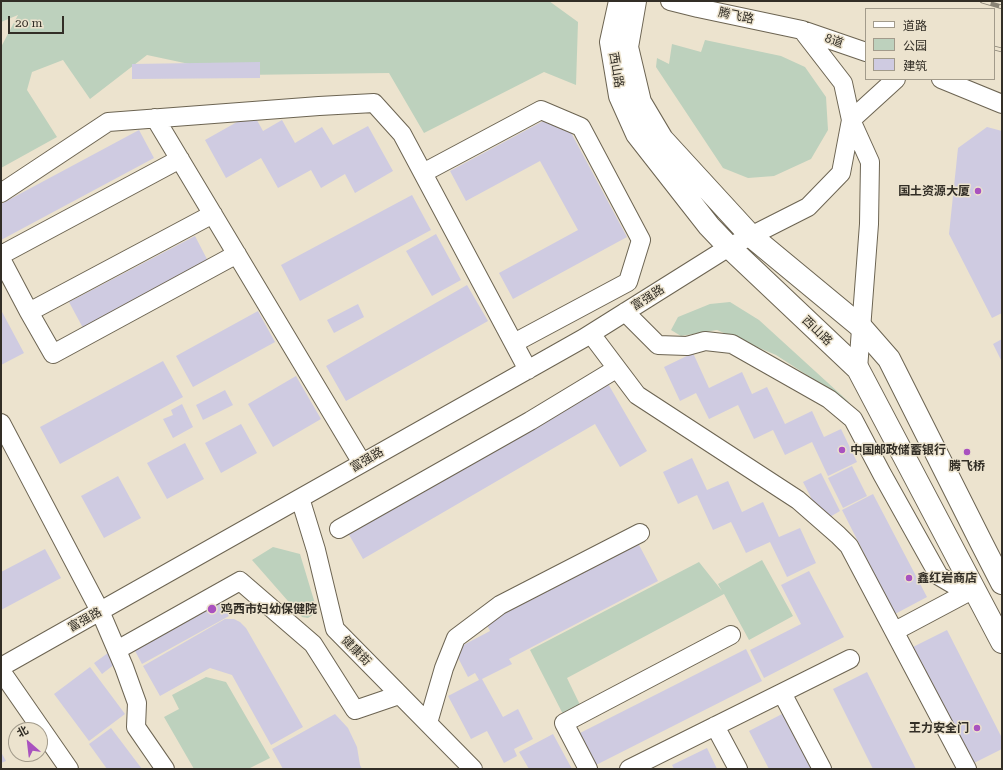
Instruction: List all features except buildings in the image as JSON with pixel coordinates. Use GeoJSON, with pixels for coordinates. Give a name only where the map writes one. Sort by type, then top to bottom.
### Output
{"type":"FeatureCollection","features":[{"type":"Feature","properties":{"kind":"main road"},"geometry":{"type":"LineString","coordinates":[[619,44],[620,1]]}},
{"type":"Feature","properties":{"kind":"main road"},"geometry":{"type":"LineString","coordinates":[[619,44],[635,1]]}},
{"type":"Feature","properties":{"kind":"main road","name":"西山路"},"geometry":{"type":"LineString","coordinates":[[619,44],[640,102],[662,139],[751,236],[861,327],[889,360],[1002,583]]}},
{"type":"Feature","properties":{"kind":"main road","name":"西山路"},"geometry":{"type":"LineString","coordinates":[[619,44],[620,96],[636,134],[709,226],[729,247],[858,369],[971,591],[1002,642]]}},
{"type":"Feature","properties":{"kind":"street","name":"腾飞路"},"geometry":{"type":"LineString","coordinates":[[670,1],[802,30]]}},
{"type":"Feature","properties":{"kind":"street","name":"8道"},"geometry":{"type":"LineString","coordinates":[[802,30],[865,52]]}},
{"type":"Feature","properties":{"kind":"street"},"geometry":{"type":"LineString","coordinates":[[802,30],[843,83],[851,120],[870,162],[869,224],[858,369]]}},
{"type":"Feature","properties":{"kind":"street"},"geometry":{"type":"LineString","coordinates":[[851,120],[895,80]]}},
{"type":"Feature","properties":{"kind":"street"},"geometry":{"type":"LineString","coordinates":[[943,80],[1002,104]]}},
{"type":"Feature","properties":{"kind":"street"},"geometry":{"type":"LineString","coordinates":[[1,193],[108,122],[374,103],[402,134],[528,370]]}},
{"type":"Feature","properties":{"kind":"street"},"geometry":{"type":"LineString","coordinates":[[423,173],[541,110],[581,127],[641,240],[639,247],[628,282],[514,343]]}},
{"type":"Feature","properties":{"kind":"street"},"geometry":{"type":"LineString","coordinates":[[156,118],[362,463]]}},
{"type":"Feature","properties":{"kind":"street","name":"富强路"},"geometry":{"type":"LineString","coordinates":[[1,667],[591,334],[729,247],[808,207],[841,173],[851,120]]}},
{"type":"Feature","properties":{"kind":"street"},"geometry":{"type":"LineString","coordinates":[[1,255],[180,160]]}},
{"type":"Feature","properties":{"kind":"street"},"geometry":{"type":"LineString","coordinates":[[29,312],[213,214]]}},
{"type":"Feature","properties":{"kind":"street"},"geometry":{"type":"LineString","coordinates":[[1,259],[53,354],[237,254]]}},
{"type":"Feature","properties":{"kind":"street"},"geometry":{"type":"LineString","coordinates":[[625,312],[658,345],[687,346],[705,340],[732,344],[834,403],[853,419],[939,576],[971,591]]}},
{"type":"Feature","properties":{"kind":"street"},"geometry":{"type":"LineString","coordinates":[[591,334],[637,395],[798,500],[849,546],[967,769]]}},
{"type":"Feature","properties":{"kind":"street"},"geometry":{"type":"LineString","coordinates":[[339,529],[530,421],[611,372]]}},
{"type":"Feature","properties":{"kind":"street"},"geometry":{"type":"LineString","coordinates":[[1,423],[100,611],[137,702],[136,727],[165,769]]}},
{"type":"Feature","properties":{"kind":"street","name":"健康街"},"geometry":{"type":"LineString","coordinates":[[300,498],[316,550],[334,629],[473,769]]}},
{"type":"Feature","properties":{"kind":"street"},"geometry":{"type":"LineString","coordinates":[[428,723],[444,668],[456,638],[500,605],[640,533]]}},
{"type":"Feature","properties":{"kind":"street"},"geometry":{"type":"LineString","coordinates":[[117,650],[240,581],[313,644],[356,710],[400,695]]}},
{"type":"Feature","properties":{"kind":"street"},"geometry":{"type":"LineString","coordinates":[[894,631],[971,591]]}},
{"type":"Feature","properties":{"kind":"street"},"geometry":{"type":"LineString","coordinates":[[313,644],[334,629]]}},
{"type":"Feature","properties":{"kind":"street"},"geometry":{"type":"LineString","coordinates":[[588,769],[564,723],[731,635]]}},
{"type":"Feature","properties":{"kind":"street"},"geometry":{"type":"LineString","coordinates":[[629,769],[850,659]]}},
{"type":"Feature","properties":{"kind":"street"},"geometry":{"type":"LineString","coordinates":[[1,671],[69,769]]}},
{"type":"Feature","properties":{"kind":"street"},"geometry":{"type":"LineString","coordinates":[[782,693],[822,769]]}},
{"type":"Feature","properties":{"kind":"street"},"geometry":{"type":"LineString","coordinates":[[715,726],[738,769]]}},
{"type":"Feature","properties":{"kind":"green space"},"geometry":{"type":"Polygon","coordinates":[[[1,1],[549,1],[578,22],[576,85],[544,72],[424,133],[389,73],[241,75],[147,55],[90,99],[63,60],[32,72],[27,90],[57,137],[1,168],[1,47],[18,15],[1,22],[1,1]]]}},
{"type":"Feature","properties":{"kind":"green space"},"geometry":{"type":"Polygon","coordinates":[[[705,40],[781,56],[805,67],[826,97],[828,130],[811,159],[774,176],[748,178],[723,168],[656,67],[657,58],[669,64],[672,44],[701,52],[705,40]]]}},
{"type":"Feature","properties":{"kind":"green space"},"geometry":{"type":"Polygon","coordinates":[[[730,302],[759,320],[850,403],[776,355],[717,330],[681,336],[671,330],[678,317],[710,304],[730,302]]]}},
{"type":"Feature","properties":{"kind":"green space"},"geometry":{"type":"Polygon","coordinates":[[[273,547],[300,554],[316,607],[314,614],[308,618],[302,617],[252,560],[273,547]]]}},
{"type":"Feature","properties":{"kind":"green space"},"geometry":{"type":"Polygon","coordinates":[[[762,560],[793,616],[749,640],[724,594],[567,678],[582,709],[565,718],[530,650],[699,562],[722,591],[718,584],[762,560]]]}},
{"type":"Feature","properties":{"kind":"green space"},"geometry":{"type":"Polygon","coordinates":[[[206,677],[226,682],[270,758],[248,769],[194,769],[164,717],[179,709],[172,695],[206,677]]]}},
{"type":"Feature","properties":{"kind":"railway"},"geometry":{"type":"LineString","coordinates":[[982,1],[1002,7]]}},
{"type":"Feature","properties":{"kind":"railway"},"geometry":{"type":"LineString","coordinates":[[995,48],[1002,50]]}},
{"type":"Feature","properties":{"kind":"place","name":"国土资源大厦"},"geometry":{"type":"Point","coordinates":[978,191]}},
{"type":"Feature","properties":{"kind":"place","name":"中国邮政储蓄银行"},"geometry":{"type":"Point","coordinates":[842,450]}},
{"type":"Feature","properties":{"kind":"place","name":"腾飞桥"},"geometry":{"type":"Point","coordinates":[967,452]}},
{"type":"Feature","properties":{"kind":"place","name":"鑫红岩商店"},"geometry":{"type":"Point","coordinates":[909,578]}},
{"type":"Feature","properties":{"kind":"place","name":"鸡西市妇幼保健院"},"geometry":{"type":"Point","coordinates":[212,609]}},
{"type":"Feature","properties":{"kind":"place","name":"王力安全门"},"geometry":{"type":"Point","coordinates":[977,728]}}]}
